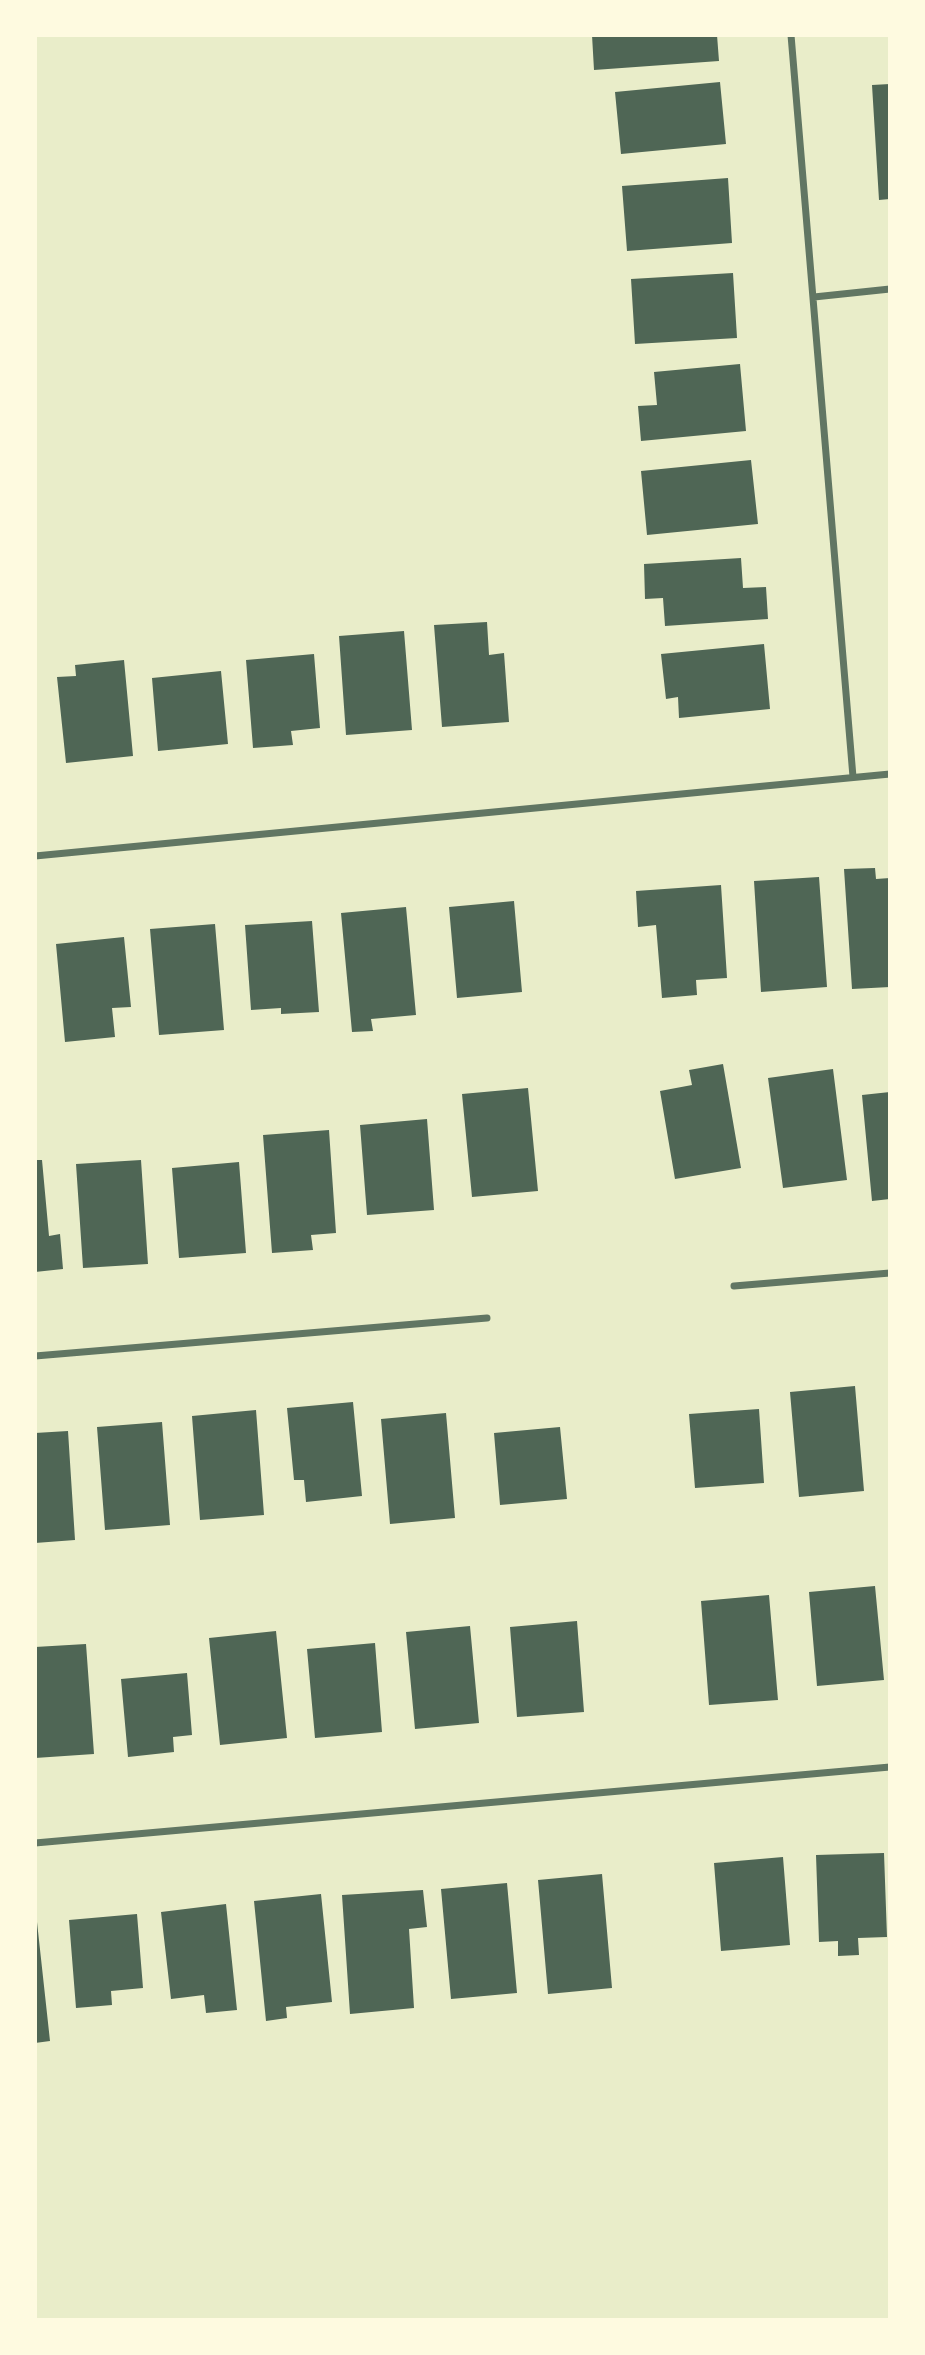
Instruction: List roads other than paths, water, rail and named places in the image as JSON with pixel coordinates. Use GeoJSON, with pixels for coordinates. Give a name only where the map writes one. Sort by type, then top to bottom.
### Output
{"type":"FeatureCollection","features":[{"type":"Feature","properties":{"kind":"street"},"geometry":{"type":"LineString","coordinates":[[791,35],[853,777]]}},
{"type":"Feature","properties":{"kind":"street"},"geometry":{"type":"LineString","coordinates":[[814,296],[890,289]]}},
{"type":"Feature","properties":{"kind":"street"},"geometry":{"type":"LineString","coordinates":[[35,856],[890,774]]}},
{"type":"Feature","properties":{"kind":"street"},"geometry":{"type":"LineString","coordinates":[[734,1286],[890,1273]]}},
{"type":"Feature","properties":{"kind":"street"},"geometry":{"type":"LineString","coordinates":[[35,1356],[487,1318]]}},
{"type":"Feature","properties":{"kind":"street"},"geometry":{"type":"LineString","coordinates":[[35,1843],[890,1767]]}}]}
